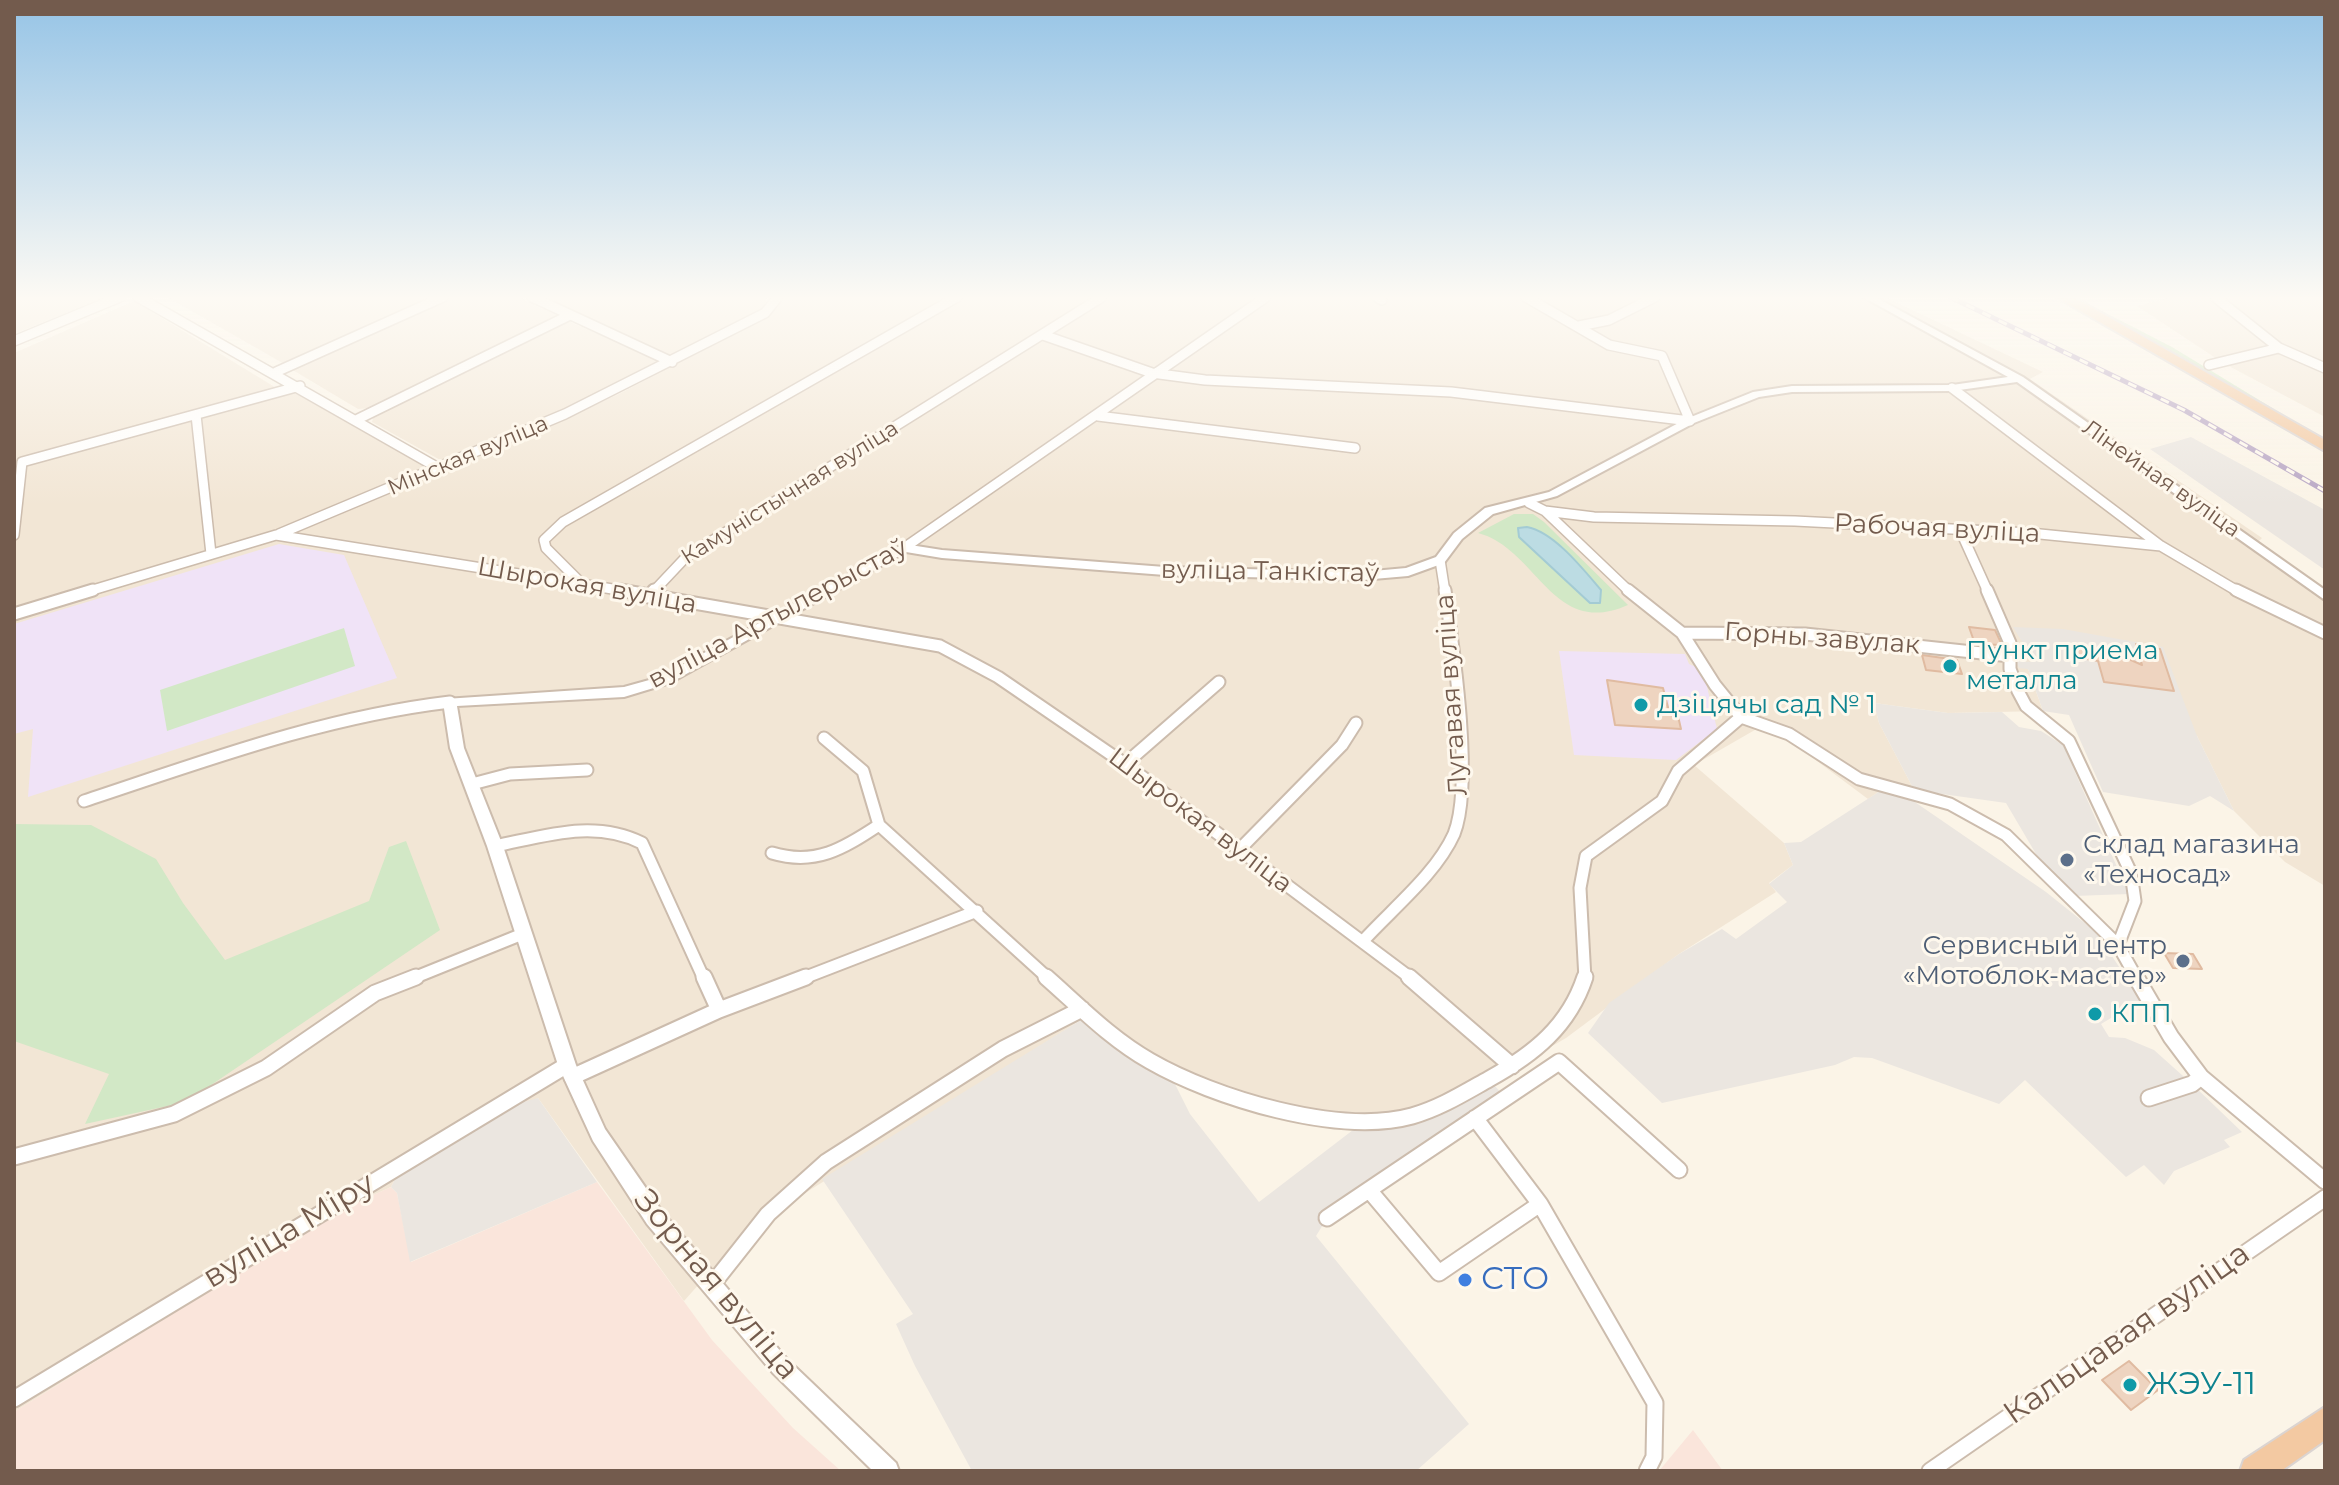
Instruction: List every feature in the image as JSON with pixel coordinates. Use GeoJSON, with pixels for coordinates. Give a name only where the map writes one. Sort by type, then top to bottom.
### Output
{"type":"FeatureCollection","features":[{"type":"Feature","properties":{"kind":"highway"},"geometry":{"type":"LineString","coordinates":[[2185,366],[2325,446]]}},
{"type":"Feature","properties":{"kind":"highway"},"geometry":{"type":"LineString","coordinates":[[2211,366],[2325,432]]}},
{"type":"Feature","properties":{"kind":"highway"},"geometry":{"type":"LineString","coordinates":[[2255,1471],[2313,1430]]}},
{"type":"Feature","properties":{"kind":"street"},"geometry":{"type":"LineString","coordinates":[[266,366],[440,469]]}},
{"type":"Feature","properties":{"kind":"street"},"geometry":{"type":"LineString","coordinates":[[276,372],[289,366]]}},
{"type":"Feature","properties":{"kind":"street"},"geometry":{"type":"LineString","coordinates":[[356,420],[465,366]]}},
{"type":"Feature","properties":{"kind":"street","name":"Мінская вуліца"},"geometry":{"type":"LineString","coordinates":[[276,535],[440,469],[663,366]]}},
{"type":"Feature","properties":{"kind":"street"},"geometry":{"type":"LineString","coordinates":[[580,583],[546,548],[544,540],[563,522],[836,366]]}},
{"type":"Feature","properties":{"kind":"street","name":"Камуністычная вуліца"},"geometry":{"type":"LineString","coordinates":[[648,597],[686,557],[993,366]]}},
{"type":"Feature","properties":{"kind":"street"},"geometry":{"type":"LineString","coordinates":[[1133,366],[1152,373],[1205,380],[1451,392],[1690,421]]}},
{"type":"Feature","properties":{"kind":"street","name":"вуліца Артылерыстаў"},"geometry":{"type":"LineString","coordinates":[[84,801],[336,720],[404,705],[633,689],[665,680],[904,548],[1098,416],[1162,366]]}},
{"type":"Feature","properties":{"kind":"street"},"geometry":{"type":"LineString","coordinates":[[1667,366],[1690,421]]}},
{"type":"Feature","properties":{"kind":"street","name":"Лінейная вуліца"},"geometry":{"type":"LineString","coordinates":[[1996,366],[2019,379],[2325,596]]}},
{"type":"Feature","properties":{"kind":"street"},"geometry":{"type":"LineString","coordinates":[[1440,560],[1476,520],[1509,505],[1529,503],[1553,494],[1690,421],[1774,391],[1952,388],[2019,379]]}},
{"type":"Feature","properties":{"kind":"street"},"geometry":{"type":"LineString","coordinates":[[14,535],[22,462],[300,386]]}},
{"type":"Feature","properties":{"kind":"street","name":"Лінейная вуліца"},"geometry":{"type":"LineString","coordinates":[[1952,388],[2161,546]]}},
{"type":"Feature","properties":{"kind":"street"},"geometry":{"type":"LineString","coordinates":[[196,415],[211,554]]}},
{"type":"Feature","properties":{"kind":"street"},"geometry":{"type":"LineString","coordinates":[[1098,416],[1355,448]]}},
{"type":"Feature","properties":{"kind":"street","name":"Рабочая вуліца"},"geometry":{"type":"LineString","coordinates":[[1529,503],[1545,511],[1594,517],[1795,521],[2161,546],[2254,601],[2325,633]]}},
{"type":"Feature","properties":{"kind":"street","name":"Горны завулак"},"geometry":{"type":"LineString","coordinates":[[1545,511],[1589,556],[1650,610],[1682,633],[1715,685],[1741,717]]}},
{"type":"Feature","properties":{"kind":"street"},"geometry":{"type":"LineString","coordinates":[[1960,530],[2010,643],[2010,669],[2018,691],[2026,706],[2069,741],[2131,873],[2135,901],[2118,945]]}},
{"type":"Feature","properties":{"kind":"street","name":"Шырокая вуліца"},"geometry":{"type":"LineString","coordinates":[[14,614],[276,535],[580,583],[940,646],[998,677],[1125,764],[1430,992],[1512,1066]]}},
{"type":"Feature","properties":{"kind":"street","name":"вуліца Танкістаў"},"geometry":{"type":"LineString","coordinates":[[904,548],[1165,571],[1340,575],[1408,572],[1440,560]]}},
{"type":"Feature","properties":{"kind":"street","name":"Лугавая вуліца"},"geometry":{"type":"LineString","coordinates":[[1363,941],[1445,848],[1460,814],[1450,606],[1440,560]]}},
{"type":"Feature","properties":{"kind":"street","name":"Горны завулак"},"geometry":{"type":"LineString","coordinates":[[1682,633],[1766,631],[1866,638],[2010,656]]}},
{"type":"Feature","properties":{"kind":"street"},"geometry":{"type":"LineString","coordinates":[[1125,764],[1219,682]]}},
{"type":"Feature","properties":{"kind":"street","name":"Зорная вуліца"},"geometry":{"type":"LineString","coordinates":[[450,702],[457,748],[495,846],[570,1071],[607,1147],[654,1217],[780,1366],[888,1471]]}},
{"type":"Feature","properties":{"kind":"street"},"geometry":{"type":"LineString","coordinates":[[824,738],[865,773],[871,793],[870,808],[879,825],[1110,1034],[1184,1079],[1254,1103],[1331,1120],[1366,1122],[1409,1117],[1434,1109],[1512,1066],[1564,1023],[1577,1002],[1587,972],[1580,888],[1581,868],[1586,856],[1598,844],[1662,801],[1678,771],[1741,717],[1789,734],[1859,779],[1950,804],[1993,825],[2118,945],[2171,1037],[2201,1077],[2325,1181]]}},
{"type":"Feature","properties":{"kind":"street"},"geometry":{"type":"LineString","coordinates":[[1238,851],[1342,745],[1356,723]]}},
{"type":"Feature","properties":{"kind":"street"},"geometry":{"type":"LineString","coordinates":[[472,784],[510,774],[587,770]]}},
{"type":"Feature","properties":{"kind":"street"},"geometry":{"type":"LineString","coordinates":[[772,853],[795,862],[820,858],[845,848],[879,825]]}},
{"type":"Feature","properties":{"kind":"street"},"geometry":{"type":"LineString","coordinates":[[495,846],[597,829],[624,831],[642,843],[719,1010]]}},
{"type":"Feature","properties":{"kind":"street"},"geometry":{"type":"LineString","coordinates":[[570,1071],[977,911]]}},
{"type":"Feature","properties":{"kind":"street"},"geometry":{"type":"LineString","coordinates":[[14,1157],[174,1114],[266,1068],[375,993],[525,933]]}},
{"type":"Feature","properties":{"kind":"street"},"geometry":{"type":"LineString","coordinates":[[711,1286],[768,1214],[826,1162],[1003,1049],[1082,1009]]}},
{"type":"Feature","properties":{"kind":"street"},"geometry":{"type":"LineString","coordinates":[[1327,1218],[1559,1062],[1679,1170]]}},
{"type":"Feature","properties":{"kind":"street","name":"вуліца Міру"},"geometry":{"type":"LineString","coordinates":[[14,1399],[570,1071]]}},
{"type":"Feature","properties":{"kind":"street"},"geometry":{"type":"LineString","coordinates":[[2149,1098],[2192,1084],[2201,1077]]}},
{"type":"Feature","properties":{"kind":"street"},"geometry":{"type":"LineString","coordinates":[[1475,1118],[1540,1204],[1655,1403],[1655,1444],[1647,1471]]}},
{"type":"Feature","properties":{"kind":"street"},"geometry":{"type":"LineString","coordinates":[[1369,1190],[1439,1273],[1540,1204]]}},
{"type":"Feature","properties":{"kind":"street","name":"Кальцавая вуліца"},"geometry":{"type":"LineString","coordinates":[[1930,1471],[2325,1198]]}},
{"type":"Feature","properties":{"kind":"shaded area"},"geometry":{"type":"Polygon","coordinates":[[[14,366],[241,366],[439,474],[619,394],[671,366],[2031,366],[2043,372],[2030,379],[2262,538],[2258,542],[2325,590],[2325,886],[2285,862],[2234,811],[2197,736],[2014,627],[2035,663],[2016,661],[2028,669],[2043,711],[1948,713],[1874,703],[1879,723],[1914,790],[1909,798],[1880,791],[1868,799],[1774,729],[1760,727],[1694,765],[1784,843],[1793,865],[1769,883],[1776,892],[1679,954],[1566,1038],[1427,1119],[1353,1130],[1265,1113],[1173,1080],[1086,1017],[794,1200],[783,1190],[684,1301],[538,1098],[398,1173],[391,1187],[338,1211],[14,1412],[14,366]]]}},
{"type":"Feature","properties":{"kind":"shaded area"},"geometry":{"type":"Polygon","coordinates":[[[297,366],[456,366],[372,408],[358,409],[291,369],[297,366]]]}},
{"type":"Feature","properties":{"kind":"shaded area"},"geometry":{"type":"Polygon","coordinates":[[[475,366],[653,366],[571,407],[442,461],[372,422],[374,415],[475,366]]]}},
{"type":"Feature","properties":{"kind":"shaded area"},"geometry":{"type":"Polygon","coordinates":[[[2229,366],[2325,366],[2325,417],[2229,366]]]}},
{"type":"Feature","properties":{"kind":"shaded area"},"geometry":{"type":"Polygon","coordinates":[[[2191,437],[2325,510],[2325,570],[2150,449],[2191,437]]]}},
{"type":"Feature","properties":{"kind":"shaded area"},"geometry":{"type":"Polygon","coordinates":[[[279,544],[344,555],[397,678],[28,797],[33,729],[14,734],[14,624],[279,544]]]}},
{"type":"Feature","properties":{"kind":"shaded area"},"geometry":{"type":"Polygon","coordinates":[[[2013,627],[2063,629],[2163,647],[2197,736],[2234,811],[2210,796],[2189,806],[2103,792],[2069,715],[2043,711],[2028,669],[2019,668],[2016,661],[2034,662],[2013,627]]]}},
{"type":"Feature","properties":{"kind":"shaded area"},"geometry":{"type":"Polygon","coordinates":[[[1559,651],[1685,654],[1689,664],[1703,670],[1717,729],[1676,760],[1574,755],[1559,651]]]}},
{"type":"Feature","properties":{"kind":"shaded area"},"geometry":{"type":"Polygon","coordinates":[[[1874,703],[1948,713],[2002,712],[2019,727],[2041,731],[2063,745],[2129,894],[2074,896],[2046,871],[2006,803],[1914,790],[1879,723],[1874,703]]]}},
{"type":"Feature","properties":{"kind":"shaded area"},"geometry":{"type":"Polygon","coordinates":[[[1880,791],[1909,798],[2046,892],[2096,932],[2141,1000],[2101,1024],[2109,1037],[2125,1038],[2154,1050],[2192,1084],[2242,1132],[2224,1140],[2230,1147],[2174,1171],[2164,1185],[2144,1165],[2126,1177],[2025,1080],[1999,1104],[1872,1058],[1854,1057],[1835,1065],[1662,1103],[1588,1033],[1609,1003],[1679,954],[1722,929],[1736,939],[1787,902],[1769,884],[1793,865],[1784,843],[1801,842],[1880,791]]]}},
{"type":"Feature","properties":{"kind":"shaded area"},"geometry":{"type":"Polygon","coordinates":[[[1086,1017],[1173,1080],[1190,1114],[1259,1202],[1353,1130],[1427,1119],[1493,1084],[1506,1098],[1327,1218],[1316,1236],[1469,1424],[1416,1471],[972,1471],[915,1366],[896,1324],[913,1314],[822,1179],[1086,1017]]]}},
{"type":"Feature","properties":{"kind":"shaded area"},"geometry":{"type":"Polygon","coordinates":[[[538,1098],[597,1182],[410,1262],[397,1193],[391,1187],[398,1173],[520,1103],[538,1098]]]}},
{"type":"Feature","properties":{"kind":"shaded area"},"geometry":{"type":"Polygon","coordinates":[[[597,1182],[712,1340],[793,1428],[841,1471],[14,1471],[14,1412],[338,1211],[391,1187],[397,1193],[411,1262],[597,1182]]]}},
{"type":"Feature","properties":{"kind":"shaded area"},"geometry":{"type":"Polygon","coordinates":[[[1693,1430],[1723,1471],[1659,1471],[1693,1430]]]}},
{"type":"Feature","properties":{"kind":"green space"},"geometry":{"type":"Polygon","coordinates":[[[2196,366],[2204,366],[2325,440],[2196,366]]]}},
{"type":"Feature","properties":{"kind":"green space"},"geometry":{"type":"Polygon","coordinates":[[[1514,514],[1533,514],[1544,522],[1628,605],[1602,612],[1581,610],[1547,588],[1499,542],[1478,533],[1514,514]]]}},
{"type":"Feature","properties":{"kind":"green space"},"geometry":{"type":"Polygon","coordinates":[[[344,628],[355,666],[167,731],[160,690],[344,628]]]}},
{"type":"Feature","properties":{"kind":"green space"},"geometry":{"type":"Polygon","coordinates":[[[14,824],[91,825],[156,859],[183,903],[225,960],[369,901],[389,847],[406,841],[440,930],[186,1102],[85,1124],[109,1074],[14,1041],[14,824]]]}},
{"type":"Feature","properties":{"kind":"water"},"geometry":{"type":"Polygon","coordinates":[[[1527,527],[1547,536],[1577,562],[1601,590],[1600,603],[1590,603],[1519,537],[1518,528],[1527,527]]]}},
{"type":"Feature","properties":{"kind":"building"},"geometry":{"type":"Polygon","coordinates":[[[1969,627],[1995,630],[2002,645],[1975,644],[1969,627]]]}},
{"type":"Feature","properties":{"kind":"building"},"geometry":{"type":"Polygon","coordinates":[[[2136,644],[2160,649],[2174,691],[2104,682],[2098,661],[2070,656],[2068,646],[2120,655],[2142,665],[2136,644]]]}},
{"type":"Feature","properties":{"kind":"building","name":"Пункт приема металла"},"geometry":{"type":"Polygon","coordinates":[[[1922,655],[1957,660],[1962,674],[1926,670],[1922,655]]]}},
{"type":"Feature","properties":{"kind":"building","name":"Дзіцячы сад № 1"},"geometry":{"type":"Polygon","coordinates":[[[1607,680],[1663,688],[1670,715],[1678,716],[1681,729],[1615,725],[1607,680]]]}},
{"type":"Feature","properties":{"kind":"building","name":"Сервисный центр «Мотоблок-мастер»"},"geometry":{"type":"Polygon","coordinates":[[[2164,953],[2193,954],[2202,969],[2173,968],[2164,953]]]}},
{"type":"Feature","properties":{"kind":"building","name":"ЖЭУ-11"},"geometry":{"type":"Polygon","coordinates":[[[2129,1361],[2158,1390],[2131,1410],[2102,1380],[2129,1361]]]}},
{"type":"Feature","properties":{"kind":"railway"},"geometry":{"type":"LineString","coordinates":[[2094,366],[2184,410],[2325,491]]}},
{"type":"Feature","properties":{"kind":"place","name":"Пункт приема металла"},"geometry":{"type":"Point","coordinates":[1950,666]}},
{"type":"Feature","properties":{"kind":"place","name":"Дзіцячы сад № 1"},"geometry":{"type":"Point","coordinates":[1641,705]}},
{"type":"Feature","properties":{"kind":"place","name":"Склад магазина «Техносад»"},"geometry":{"type":"Point","coordinates":[2067,860]}},
{"type":"Feature","properties":{"kind":"place","name":"Сервисный центр «Мотоблок-мастер»"},"geometry":{"type":"Point","coordinates":[2183,961]}},
{"type":"Feature","properties":{"kind":"place","name":"КПП"},"geometry":{"type":"Point","coordinates":[2095,1014]}},
{"type":"Feature","properties":{"kind":"place","name":"СТО"},"geometry":{"type":"Point","coordinates":[1465,1280]}},
{"type":"Feature","properties":{"kind":"place","name":"ЖЭУ-11"},"geometry":{"type":"Point","coordinates":[2130,1385]}}]}
